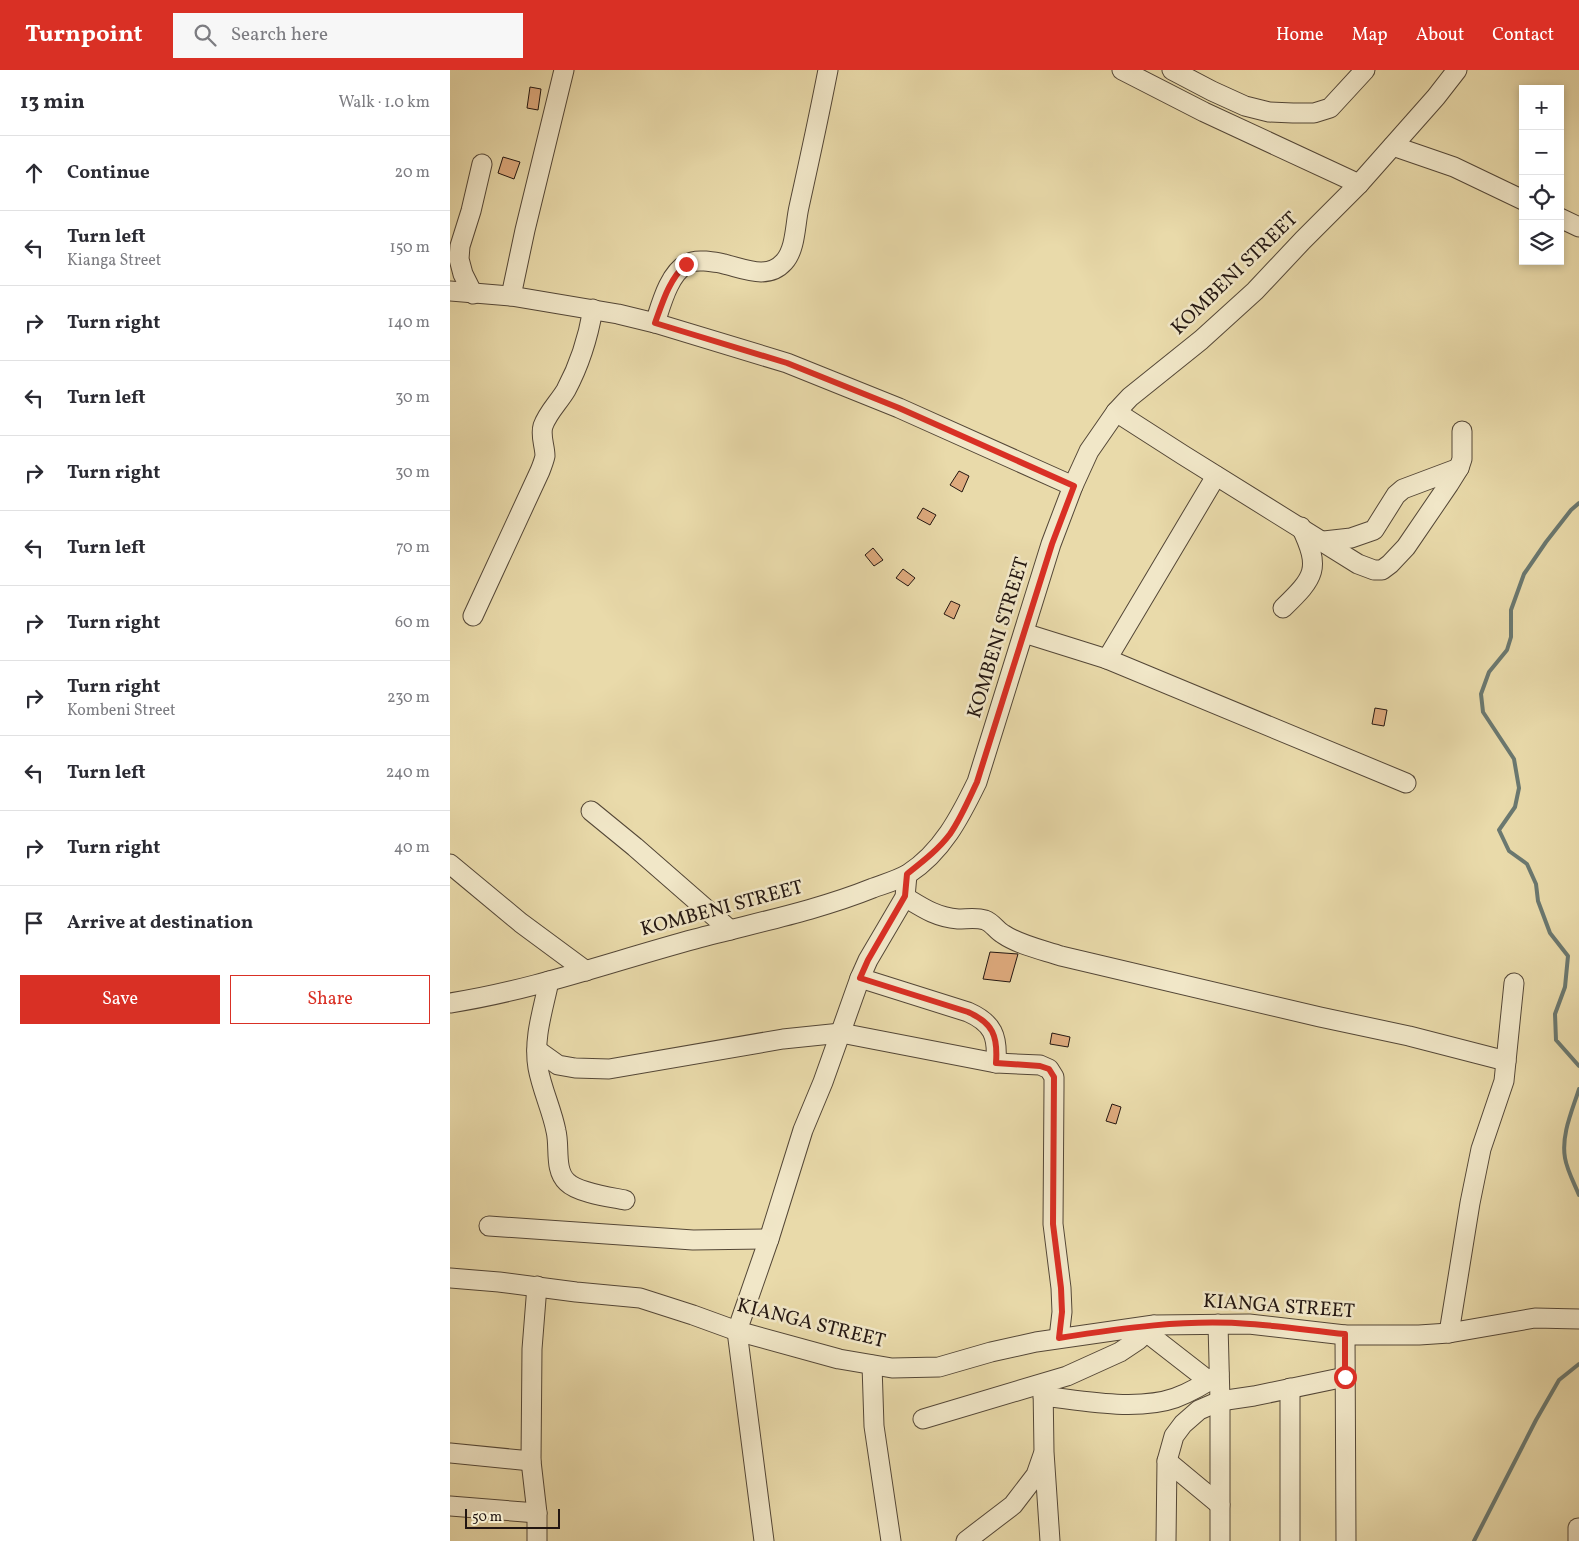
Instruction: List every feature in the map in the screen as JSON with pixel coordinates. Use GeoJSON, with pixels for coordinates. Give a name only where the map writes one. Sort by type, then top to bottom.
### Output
{"type":"FeatureCollection","features":[{"type":"Feature","properties":{"kind":"street"},"geometry":{"type":"LineString","coordinates":[[511,296],[527,220],[564,70]]}},
{"type":"Feature","properties":{"kind":"street"},"geometry":{"type":"LineString","coordinates":[[655,323],[666,291],[677,272],[686,264],[697,261],[708,262],[760,272],[774,271],[786,261],[792,247],[828,70]]}},
{"type":"Feature","properties":{"kind":"street"},"geometry":{"type":"LineString","coordinates":[[1122,70],[1212,116],[1359,184]]}},
{"type":"Feature","properties":{"kind":"street"},"geometry":{"type":"LineString","coordinates":[[1183,72],[1212,91],[1244,106],[1269,112],[1314,113],[1330,108],[1365,70]]}},
{"type":"Feature","properties":{"kind":"street","name":"KOMBENI STREET"},"geometry":{"type":"LineString","coordinates":[[450,1003],[480,998],[549,981],[852,896],[907,874],[934,852],[950,834],[977,782],[1052,544],[1089,451],[1116,412],[1130,397],[1231,314],[1359,184],[1457,70]]}},
{"type":"Feature","properties":{"kind":"street"},"geometry":{"type":"LineString","coordinates":[[1393,146],[1454,168],[1519,198]]}},
{"type":"Feature","properties":{"kind":"street"},"geometry":{"type":"LineString","coordinates":[[473,294],[463,274],[459,253],[472,211],[482,164]]}},
{"type":"Feature","properties":{"kind":"street"},"geometry":{"type":"LineString","coordinates":[[1564,220],[1579,227]]}},
{"type":"Feature","properties":{"kind":"street"},"geometry":{"type":"LineString","coordinates":[[450,292],[511,296],[593,309],[655,323],[787,363],[899,408],[1074,486]]}},
{"type":"Feature","properties":{"kind":"street"},"geometry":{"type":"LineString","coordinates":[[473,616],[540,471],[545,458],[542,427],[550,411],[565,391],[579,364],[588,338],[593,309]]}},
{"type":"Feature","properties":{"kind":"street"},"geometry":{"type":"LineString","coordinates":[[1116,412],[1358,564],[1374,570],[1382,570],[1406,547],[1449,484],[1462,459],[1462,431]]}},
{"type":"Feature","properties":{"kind":"street"},"geometry":{"type":"LineString","coordinates":[[1324,541],[1351,538],[1374,530],[1396,495],[1404,489],[1459,468]]}},
{"type":"Feature","properties":{"kind":"street"},"geometry":{"type":"LineString","coordinates":[[1107,659],[1216,476]]}},
{"type":"Feature","properties":{"kind":"street"},"geometry":{"type":"LineString","coordinates":[[1283,608],[1309,579],[1313,566],[1313,555],[1301,527]]}},
{"type":"Feature","properties":{"kind":"street"},"geometry":{"type":"LineString","coordinates":[[1024,633],[1107,659],[1406,783]]}},
{"type":"Feature","properties":{"kind":"street"},"geometry":{"type":"LineString","coordinates":[[590,811],[635,847],[730,930]]}},
{"type":"Feature","properties":{"kind":"street"},"geometry":{"type":"LineString","coordinates":[[450,864],[521,923],[586,971]]}},
{"type":"Feature","properties":{"kind":"street"},"geometry":{"type":"LineString","coordinates":[[764,1541],[737,1331],[803,1130],[823,1082],[860,978],[868,960],[905,896],[907,874]]}},
{"type":"Feature","properties":{"kind":"street"},"geometry":{"type":"LineString","coordinates":[[905,896],[930,913],[957,919],[977,918],[994,925],[1003,934],[1027,945],[1061,956],[1409,1036],[1506,1061]]}},
{"type":"Feature","properties":{"kind":"street"},"geometry":{"type":"LineString","coordinates":[[860,978],[968,1012],[981,1018],[991,1028],[996,1039],[996,1063]]}},
{"type":"Feature","properties":{"kind":"street"},"geometry":{"type":"LineString","coordinates":[[549,981],[537,1050],[540,1075],[557,1132],[559,1167],[562,1177],[569,1184],[582,1190],[625,1200]]}},
{"type":"Feature","properties":{"kind":"street"},"geometry":{"type":"LineString","coordinates":[[1449,1333],[1470,1203],[1482,1149],[1504,1081],[1514,983]]}},
{"type":"Feature","properties":{"kind":"street"},"geometry":{"type":"LineString","coordinates":[[537,1050],[558,1065],[575,1068],[609,1069],[783,1039],[840,1033],[996,1063],[1040,1066],[1049,1069],[1054,1077],[1053,1224],[1061,1288],[1062,1312],[1059,1338]]}},
{"type":"Feature","properties":{"kind":"street"},"geometry":{"type":"LineString","coordinates":[[489,1226],[693,1240],[769,1238]]}},
{"type":"Feature","properties":{"kind":"street","name":"KIANGA STREET"},"geometry":{"type":"LineString","coordinates":[[450,1278],[640,1298],[693,1314],[737,1331],[839,1359],[892,1368],[939,1367],[991,1352],[1059,1338],[1218,1324],[1249,1324],[1345,1334],[1418,1335],[1449,1333],[1534,1318],[1579,1320]]}},
{"type":"Feature","properties":{"kind":"street"},"geometry":{"type":"LineString","coordinates":[[537,1286],[532,1349],[531,1462],[537,1513],[537,1541]]}},
{"type":"Feature","properties":{"kind":"street"},"geometry":{"type":"LineString","coordinates":[[1218,1324],[1214,1378],[1220,1401],[1220,1541]]}},
{"type":"Feature","properties":{"kind":"street"},"geometry":{"type":"LineString","coordinates":[[1043,1390],[1067,1376],[1120,1352],[1150,1329],[1214,1378]]}},
{"type":"Feature","properties":{"kind":"street"},"geometry":{"type":"LineString","coordinates":[[1345,1334],[1346,1541]]}},
{"type":"Feature","properties":{"kind":"street"},"geometry":{"type":"LineString","coordinates":[[872,1364],[874,1426],[890,1541]]}},
{"type":"Feature","properties":{"kind":"street"},"geometry":{"type":"LineString","coordinates":[[1166,1541],[1167,1461],[1174,1436],[1182,1424],[1199,1410],[1220,1401],[1345,1377]]}},
{"type":"Feature","properties":{"kind":"street"},"geometry":{"type":"LineString","coordinates":[[923,1419],[1004,1394],[1043,1390],[1082,1401],[1150,1403],[1173,1399],[1194,1390],[1214,1378]]}},
{"type":"Feature","properties":{"kind":"street"},"geometry":{"type":"LineString","coordinates":[[1290,1388],[1290,1541]]}},
{"type":"Feature","properties":{"kind":"street"},"geometry":{"type":"LineString","coordinates":[[1043,1390],[1044,1452],[1050,1541]]}},
{"type":"Feature","properties":{"kind":"street"},"geometry":{"type":"LineString","coordinates":[[966,1541],[1013,1505],[1036,1475],[1044,1452]]}},
{"type":"Feature","properties":{"kind":"street"},"geometry":{"type":"LineString","coordinates":[[450,1453],[531,1462]]}},
{"type":"Feature","properties":{"kind":"street"},"geometry":{"type":"LineString","coordinates":[[1167,1461],[1220,1505]]}},
{"type":"Feature","properties":{"kind":"street"},"geometry":{"type":"LineString","coordinates":[[450,1506],[537,1513]]}},
{"type":"Feature","properties":{"kind":"building"},"geometry":{"type":"Polygon","coordinates":[[[530,87],[541,89],[538,110],[527,108],[530,87]]]}},
{"type":"Feature","properties":{"kind":"building"},"geometry":{"type":"Polygon","coordinates":[[[503,157],[520,162],[514,179],[498,173],[503,157]]]}},
{"type":"Feature","properties":{"kind":"building"},"geometry":{"type":"Polygon","coordinates":[[[959,471],[969,476],[962,492],[950,485],[959,471]]]}},
{"type":"Feature","properties":{"kind":"building"},"geometry":{"type":"Polygon","coordinates":[[[923,508],[936,515],[930,525],[917,518],[923,508]]]}},
{"type":"Feature","properties":{"kind":"building"},"geometry":{"type":"Polygon","coordinates":[[[873,548],[883,560],[874,566],[865,555],[873,548]]]}},
{"type":"Feature","properties":{"kind":"building"},"geometry":{"type":"Polygon","coordinates":[[[903,569],[915,578],[908,586],[896,578],[903,569]]]}},
{"type":"Feature","properties":{"kind":"building"},"geometry":{"type":"Polygon","coordinates":[[[951,601],[960,605],[954,619],[944,614],[951,601]]]}},
{"type":"Feature","properties":{"kind":"building"},"geometry":{"type":"Polygon","coordinates":[[[1375,708],[1387,710],[1384,726],[1372,724],[1375,708]]]}},
{"type":"Feature","properties":{"kind":"building"},"geometry":{"type":"Polygon","coordinates":[[[990,952],[1018,954],[1010,982],[983,979],[990,952]]]}},
{"type":"Feature","properties":{"kind":"building"},"geometry":{"type":"Polygon","coordinates":[[[1052,1033],[1070,1037],[1068,1047],[1050,1044],[1052,1033]]]}},
{"type":"Feature","properties":{"kind":"building"},"geometry":{"type":"Polygon","coordinates":[[[1112,1104],[1121,1107],[1116,1124],[1106,1121],[1112,1104]]]}},
{"type":"Feature","properties":{"kind":"waterway"},"geometry":{"type":"LineString","coordinates":[[1579,503],[1571,510],[1546,542],[1524,574],[1511,610],[1511,637],[1507,650],[1489,672],[1481,694],[1483,712],[1514,759],[1519,788],[1515,807],[1499,830],[1509,851],[1527,864],[1536,884],[1538,901],[1550,933],[1568,956],[1565,987],[1555,1014],[1556,1040],[1579,1066]]}},
{"type":"Feature","properties":{"kind":"waterway"},"geometry":{"type":"LineString","coordinates":[[1579,1089],[1568,1123],[1564,1149],[1567,1167],[1579,1195]]}},
{"type":"Feature","properties":{"kind":"waterway"},"geometry":{"type":"LineString","coordinates":[[1474,1541],[1536,1420],[1559,1380],[1579,1364]]}},
{"type":"Feature","properties":{"kind":"route"},"geometry":{"type":"LineString","coordinates":[[686,264],[677,272],[666,291],[655,323],[787,363],[899,408],[1074,486],[1052,544],[977,782],[950,834],[934,852],[907,874],[905,896],[868,960],[860,978],[968,1012],[981,1018],[991,1028],[996,1039],[996,1063],[1004,1062],[1040,1066],[1049,1069],[1054,1077],[1053,1224],[1061,1288],[1062,1312],[1059,1338],[1154,1325],[1193,1324],[1249,1324],[1345,1334],[1345,1377]]}}]}
